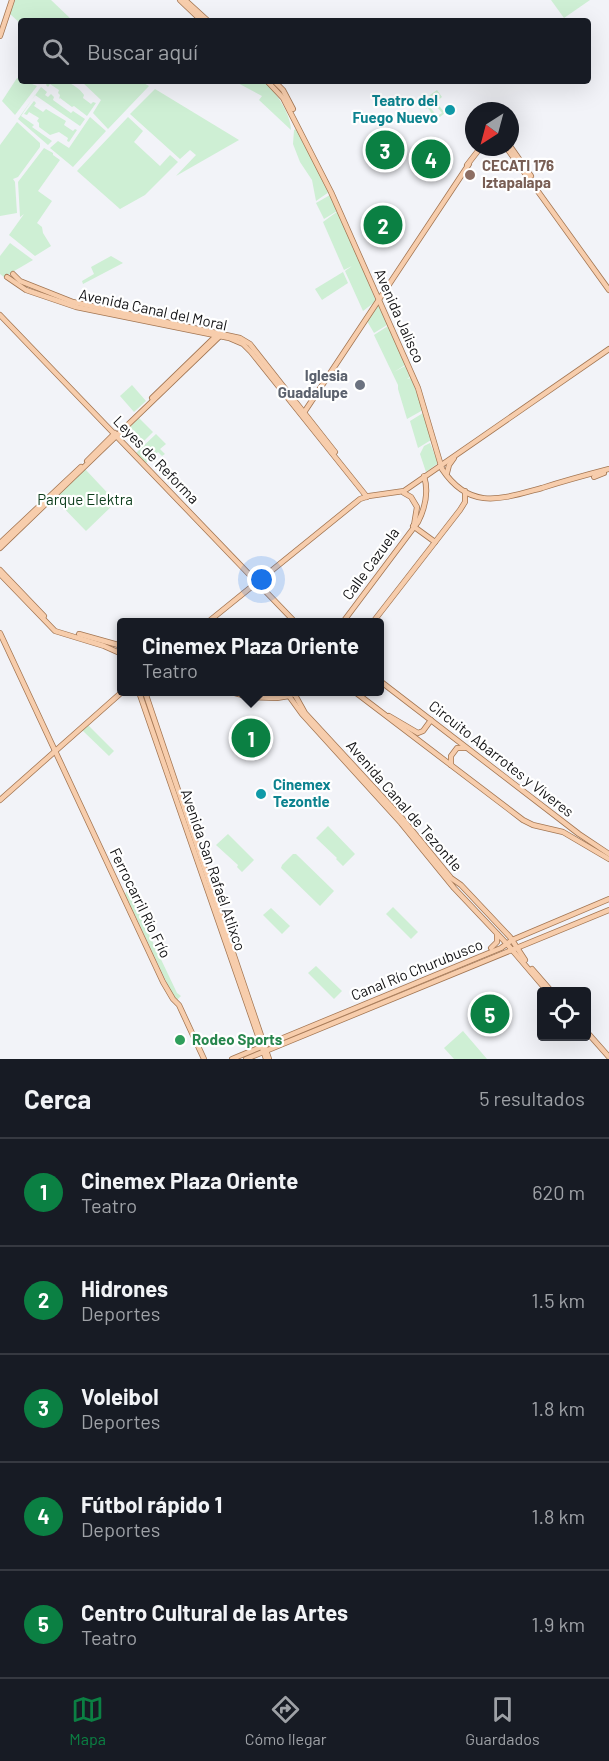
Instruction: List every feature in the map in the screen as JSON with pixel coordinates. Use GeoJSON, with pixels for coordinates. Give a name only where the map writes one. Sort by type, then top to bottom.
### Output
{"type":"FeatureCollection","features":[{"type":"Feature","properties":{"kind":"main road"},"geometry":{"type":"LineString","coordinates":[[0,36],[12,0]]}},
{"type":"Feature","properties":{"kind":"main road"},"geometry":{"type":"LineString","coordinates":[[180,0],[199,18]]}},
{"type":"Feature","properties":{"kind":"main road"},"geometry":{"type":"LineString","coordinates":[[185,0],[205,18]]}},
{"type":"Feature","properties":{"kind":"main road"},"geometry":{"type":"LineString","coordinates":[[270,84],[279,92],[293,114]]}},
{"type":"Feature","properties":{"kind":"main road"},"geometry":{"type":"LineString","coordinates":[[277,84],[285,92],[293,114]]}},
{"type":"Feature","properties":{"kind":"main road","name":"Avenida Jalisco"},"geometry":{"type":"LineString","coordinates":[[293,114],[327,183],[418,388],[441,465]]}},
{"type":"Feature","properties":{"kind":"main road"},"geometry":{"type":"LineString","coordinates":[[302,413],[475,156]]}},
{"type":"Feature","properties":{"kind":"main road"},"geometry":{"type":"LineString","coordinates":[[515,156],[609,286]]}},
{"type":"Feature","properties":{"kind":"main road"},"geometry":{"type":"LineString","coordinates":[[515,156],[609,290]]}},
{"type":"Feature","properties":{"kind":"main road","name":"Avenida Canal del Moral"},"geometry":{"type":"LineString","coordinates":[[13,274],[20,281],[73,302],[219,335],[246,346],[368,497]]}},
{"type":"Feature","properties":{"kind":"main road","name":"Avenida Canal del Moral"},"geometry":{"type":"LineString","coordinates":[[7,277],[26,290],[76,307],[219,335]]}},
{"type":"Feature","properties":{"kind":"main road","name":"Leyes de Reforma"},"geometry":{"type":"LineString","coordinates":[[0,315],[291,618]]}},
{"type":"Feature","properties":{"kind":"main road"},"geometry":{"type":"LineString","coordinates":[[302,413],[366,316]]}},
{"type":"Feature","properties":{"kind":"main road"},"geometry":{"type":"LineString","coordinates":[[0,543],[129,423],[219,335]]}},
{"type":"Feature","properties":{"kind":"main road"},"geometry":{"type":"LineString","coordinates":[[215,618],[368,497],[404,494],[441,465],[609,350]]}},
{"type":"Feature","properties":{"kind":"main road"},"geometry":{"type":"LineString","coordinates":[[441,465],[491,431]]}},
{"type":"Feature","properties":{"kind":"main road"},"geometry":{"type":"LineString","coordinates":[[0,548],[116,435]]}},
{"type":"Feature","properties":{"kind":"main road"},"geometry":{"type":"LineString","coordinates":[[447,473],[454,458]]}},
{"type":"Feature","properties":{"kind":"main road"},"geometry":{"type":"LineString","coordinates":[[441,465],[465,491]]}},
{"type":"Feature","properties":{"kind":"main road"},"geometry":{"type":"LineString","coordinates":[[441,465],[451,481],[465,491],[485,499],[501,498],[609,469]]}},
{"type":"Feature","properties":{"kind":"main road"},"geometry":{"type":"LineString","coordinates":[[594,477],[609,469]]}},
{"type":"Feature","properties":{"kind":"main road"},"geometry":{"type":"LineString","coordinates":[[386,496],[404,491],[425,477]]}},
{"type":"Feature","properties":{"kind":"main road"},"geometry":{"type":"LineString","coordinates":[[425,477],[424,505],[415,525],[435,542]]}},
{"type":"Feature","properties":{"kind":"main road"},"geometry":{"type":"LineString","coordinates":[[377,618],[463,505],[465,491]]}},
{"type":"Feature","properties":{"kind":"main road","name":"Calle Cazuela"},"geometry":{"type":"LineString","coordinates":[[347,618],[415,525],[417,507],[411,497],[404,494]]}},
{"type":"Feature","properties":{"kind":"main road"},"geometry":{"type":"LineString","coordinates":[[0,572],[56,628],[117,647]]}},
{"type":"Feature","properties":{"kind":"main road"},"geometry":{"type":"LineString","coordinates":[[0,572],[56,631],[117,649]]}},
{"type":"Feature","properties":{"kind":"main road","name":"Ferrocarril Río Frío"},"geometry":{"type":"LineString","coordinates":[[0,633],[55,753]]}},
{"type":"Feature","properties":{"kind":"main road","name":"Ferrocarril Río Frío"},"geometry":{"type":"LineString","coordinates":[[0,640],[173,1002],[179,1005],[204,1059]]}},
{"type":"Feature","properties":{"kind":"main road","name":"Circuito Abarrotes y Víveres"},"geometry":{"type":"LineString","coordinates":[[384,684],[579,834],[609,854]]}},
{"type":"Feature","properties":{"kind":"main road"},"geometry":{"type":"LineString","coordinates":[[0,800],[119,696]]}},
{"type":"Feature","properties":{"kind":"main road","name":"Avenida San Rafaél Atlixco"},"geometry":{"type":"LineString","coordinates":[[141,696],[266,1053]]}},
{"type":"Feature","properties":{"kind":"main road","name":"Avenida San Rafaél Atlixco"},"geometry":{"type":"LineString","coordinates":[[146,696],[266,1053]]}},
{"type":"Feature","properties":{"kind":"main road"},"geometry":{"type":"LineString","coordinates":[[260,696],[271,698],[278,696]]}},
{"type":"Feature","properties":{"kind":"main road","name":"Avenida Canal de Tezontle"},"geometry":{"type":"LineString","coordinates":[[288,696],[451,878],[461,885],[512,940],[514,948]]}},
{"type":"Feature","properties":{"kind":"main road"},"geometry":{"type":"LineString","coordinates":[[360,696],[523,820],[533,825],[563,832],[609,859]]}},
{"type":"Feature","properties":{"kind":"main road"},"geometry":{"type":"LineString","coordinates":[[387,716],[391,716],[418,733],[423,731],[431,720]]}},
{"type":"Feature","properties":{"kind":"main road"},"geometry":{"type":"LineString","coordinates":[[451,765],[451,756],[458,748],[467,749]]}},
{"type":"Feature","properties":{"kind":"main road","name":"Avenida Canal de Tezontle"},"geometry":{"type":"LineString","coordinates":[[413,835],[454,888],[497,934],[514,948],[546,987]]}},
{"type":"Feature","properties":{"kind":"main road","name":"Canal Río Churubusco"},"geometry":{"type":"LineString","coordinates":[[232,1059],[266,1053],[501,948],[512,940],[609,899]]}},
{"type":"Feature","properties":{"kind":"main road","name":"Canal Río Churubusco"},"geometry":{"type":"LineString","coordinates":[[246,1059],[266,1053],[609,910]]}},
{"type":"Feature","properties":{"kind":"main road"},"geometry":{"type":"LineString","coordinates":[[497,934],[497,942],[491,948],[501,948]]}},
{"type":"Feature","properties":{"kind":"main road"},"geometry":{"type":"LineString","coordinates":[[591,1039],[608,1058]]}},
{"type":"Feature","properties":{"kind":"green space"},"geometry":{"type":"Polygon","coordinates":[[[15,0],[51,0],[70,18],[18,18],[18,21],[10,14],[15,0]]]}},
{"type":"Feature","properties":{"kind":"green space"},"geometry":{"type":"Polygon","coordinates":[[[551,0],[590,0],[564,18],[551,0]]]}},
{"type":"Feature","properties":{"kind":"green space"},"geometry":{"type":"Polygon","coordinates":[[[17,78],[18,84],[37,86],[15,115],[2,101],[17,78]]]}},
{"type":"Feature","properties":{"kind":"green space"},"geometry":{"type":"Polygon","coordinates":[[[50,84],[70,84],[76,87],[84,95],[83,98],[91,104],[96,103],[87,116],[74,106],[59,99],[59,90],[50,84]]]}},
{"type":"Feature","properties":{"kind":"green space"},"geometry":{"type":"Polygon","coordinates":[[[84,84],[145,84],[149,86],[108,129],[93,113],[101,100],[84,84]]]}},
{"type":"Feature","properties":{"kind":"green space"},"geometry":{"type":"Polygon","coordinates":[[[240,84],[267,84],[282,104],[291,130],[259,100],[262,96],[240,84]]]}},
{"type":"Feature","properties":{"kind":"green space"},"geometry":{"type":"Polygon","coordinates":[[[41,87],[47,92],[45,95],[48,97],[51,94],[54,97],[53,100],[71,113],[73,111],[85,119],[80,126],[35,95],[41,87]]]}},
{"type":"Feature","properties":{"kind":"green space"},"geometry":{"type":"Polygon","coordinates":[[[155,89],[239,140],[176,176],[196,155],[190,150],[180,159],[130,114],[155,89]]]}},
{"type":"Feature","properties":{"kind":"green space"},"geometry":{"type":"Polygon","coordinates":[[[437,90],[442,97],[436,102],[445,113],[436,120],[428,108],[430,107],[437,116],[442,113],[430,98],[426,101],[430,106],[426,109],[418,98],[423,100],[437,90]]]}},
{"type":"Feature","properties":{"kind":"green space"},"geometry":{"type":"Polygon","coordinates":[[[32,100],[21,116],[52,141],[48,145],[18,119],[32,100]]]}},
{"type":"Feature","properties":{"kind":"green space"},"geometry":{"type":"Polygon","coordinates":[[[34,101],[36,103],[34,106],[43,112],[46,109],[66,121],[64,125],[73,131],[77,130],[69,142],[68,138],[59,132],[50,135],[39,127],[37,121],[39,118],[29,112],[27,115],[24,114],[34,101]]]}},
{"type":"Feature","properties":{"kind":"green space"},"geometry":{"type":"Polygon","coordinates":[[[90,117],[106,131],[73,167],[50,148],[58,141],[69,148],[90,117]]]}},
{"type":"Feature","properties":{"kind":"green space"},"geometry":{"type":"Polygon","coordinates":[[[128,117],[143,131],[134,142],[160,166],[170,155],[178,162],[145,195],[120,209],[77,171],[128,117]]]}},
{"type":"Feature","properties":{"kind":"green space"},"geometry":{"type":"Polygon","coordinates":[[[17,122],[40,143],[40,147],[18,177],[13,179],[17,213],[0,216],[0,145],[17,122]]]}},
{"type":"Feature","properties":{"kind":"green space"},"geometry":{"type":"Polygon","coordinates":[[[298,128],[329,192],[316,201],[312,180],[300,162],[293,144],[294,130],[298,128]]]}},
{"type":"Feature","properties":{"kind":"green space"},"geometry":{"type":"Polygon","coordinates":[[[44,148],[60,160],[38,191],[52,201],[37,223],[42,227],[51,246],[35,256],[9,235],[24,214],[20,217],[18,182],[44,148]]]}},
{"type":"Feature","properties":{"kind":"green space"},"geometry":{"type":"Polygon","coordinates":[[[330,195],[337,211],[324,219],[316,203],[330,195]]]}},
{"type":"Feature","properties":{"kind":"green space"},"geometry":{"type":"Polygon","coordinates":[[[338,211],[376,301],[363,311],[345,271],[352,266],[344,270],[323,222],[338,211]]]}},
{"type":"Feature","properties":{"kind":"green space"},"geometry":{"type":"Polygon","coordinates":[[[10,243],[33,260],[4,277],[0,274],[0,256],[10,243]]]}},
{"type":"Feature","properties":{"kind":"green space"},"geometry":{"type":"Polygon","coordinates":[[[111,256],[123,263],[83,284],[82,281],[94,274],[91,267],[111,256]]]}},
{"type":"Feature","properties":{"kind":"green space"},"geometry":{"type":"Polygon","coordinates":[[[343,272],[348,283],[322,300],[315,289],[343,272]]]}},
{"type":"Feature","properties":{"kind":"green space"},"geometry":{"type":"Polygon","coordinates":[[[378,304],[387,325],[374,333],[367,321],[378,304]]]}},
{"type":"Feature","properties":{"kind":"green space"},"geometry":{"type":"Polygon","coordinates":[[[388,326],[405,365],[394,372],[405,366],[410,377],[407,379],[411,378],[423,410],[407,419],[398,385],[374,335],[388,326]]]}},
{"type":"Feature","properties":{"kind":"green space"},"geometry":{"type":"Polygon","coordinates":[[[132,385],[146,401],[134,412],[120,396],[132,385]]]}},
{"type":"Feature","properties":{"kind":"green space"},"geometry":{"type":"Polygon","coordinates":[[[423,413],[431,440],[418,448],[410,421],[423,413]]]}},
{"type":"Feature","properties":{"kind":"green space"},"geometry":{"type":"Polygon","coordinates":[[[139,418],[153,432],[144,441],[130,427],[139,418]]]}},
{"type":"Feature","properties":{"kind":"green space"},"geometry":{"type":"Polygon","coordinates":[[[156,434],[166,444],[160,449],[165,454],[162,456],[158,452],[146,463],[136,453],[156,434]]]}},
{"type":"Feature","properties":{"kind":"green space"},"geometry":{"type":"Polygon","coordinates":[[[430,443],[438,463],[426,472],[420,454],[424,446],[430,443]]]}},
{"type":"Feature","properties":{"kind":"green space","name":"Parque Elektra"},"geometry":{"type":"Polygon","coordinates":[[[85,469],[116,502],[86,531],[54,498],[85,469]]]}},
{"type":"Feature","properties":{"kind":"green space"},"geometry":{"type":"Polygon","coordinates":[[[88,725],[114,751],[109,756],[82,730],[88,725]]]}},
{"type":"Feature","properties":{"kind":"green space"},"geometry":{"type":"Polygon","coordinates":[[[328,826],[355,854],[343,866],[316,838],[328,826]]]}},
{"type":"Feature","properties":{"kind":"green space"},"geometry":{"type":"Polygon","coordinates":[[[228,834],[254,860],[242,872],[237,867],[238,865],[216,845],[228,834]]]}},
{"type":"Feature","properties":{"kind":"green space"},"geometry":{"type":"Polygon","coordinates":[[[293,854],[296,854],[334,891],[320,906],[281,868],[293,854]]]}},
{"type":"Feature","properties":{"kind":"green space"},"geometry":{"type":"Polygon","coordinates":[[[128,890],[177,993],[181,996],[177,1000],[174,998],[125,894],[128,890]]]}},
{"type":"Feature","properties":{"kind":"green space"},"geometry":{"type":"Polygon","coordinates":[[[393,907],[418,932],[411,939],[386,914],[393,907]]]}},
{"type":"Feature","properties":{"kind":"green space"},"geometry":{"type":"Polygon","coordinates":[[[271,908],[290,926],[282,934],[263,915],[271,908]]]}},
{"type":"Feature","properties":{"kind":"green space"},"geometry":{"type":"Polygon","coordinates":[[[316,966],[342,991],[334,999],[308,973],[316,966]]]}},
{"type":"Feature","properties":{"kind":"green space"},"geometry":{"type":"Polygon","coordinates":[[[482,1013],[489,1021],[497,1014],[505,1021],[487,1030],[477,1018],[482,1013]]]}},
{"type":"Feature","properties":{"kind":"green space"},"geometry":{"type":"Polygon","coordinates":[[[463,1031],[487,1059],[454,1059],[444,1048],[463,1031]]]}},
{"type":"Feature","properties":{"kind":"place","name":"Teatro del Fuego Nuevo"},"geometry":{"type":"Point","coordinates":[450,110]}},
{"type":"Feature","properties":{"kind":"place","name":"Voleibol"},"geometry":{"type":"Point","coordinates":[385,150]}},
{"type":"Feature","properties":{"kind":"place","name":"Fútbol rápido 1"},"geometry":{"type":"Point","coordinates":[431,159]}},
{"type":"Feature","properties":{"kind":"place","name":"CECATI 176 Iztapalapa"},"geometry":{"type":"Point","coordinates":[470,175]}},
{"type":"Feature","properties":{"kind":"place","name":"Hidrones"},"geometry":{"type":"Point","coordinates":[383,225]}},
{"type":"Feature","properties":{"kind":"place","name":"Iglesia Guadalupe"},"geometry":{"type":"Point","coordinates":[360,385]}},
{"type":"Feature","properties":{"kind":"place","name":"Cinemex Plaza Oriente"},"geometry":{"type":"Point","coordinates":[251,738]}},
{"type":"Feature","properties":{"kind":"place","name":"Cinemex Tezontle"},"geometry":{"type":"Point","coordinates":[261,794]}},
{"type":"Feature","properties":{"kind":"place","name":"Centro Cultural de las Artes"},"geometry":{"type":"Point","coordinates":[490,1014]}},
{"type":"Feature","properties":{"kind":"place","name":"Rodeo Sports"},"geometry":{"type":"Point","coordinates":[180,1040]}}]}
